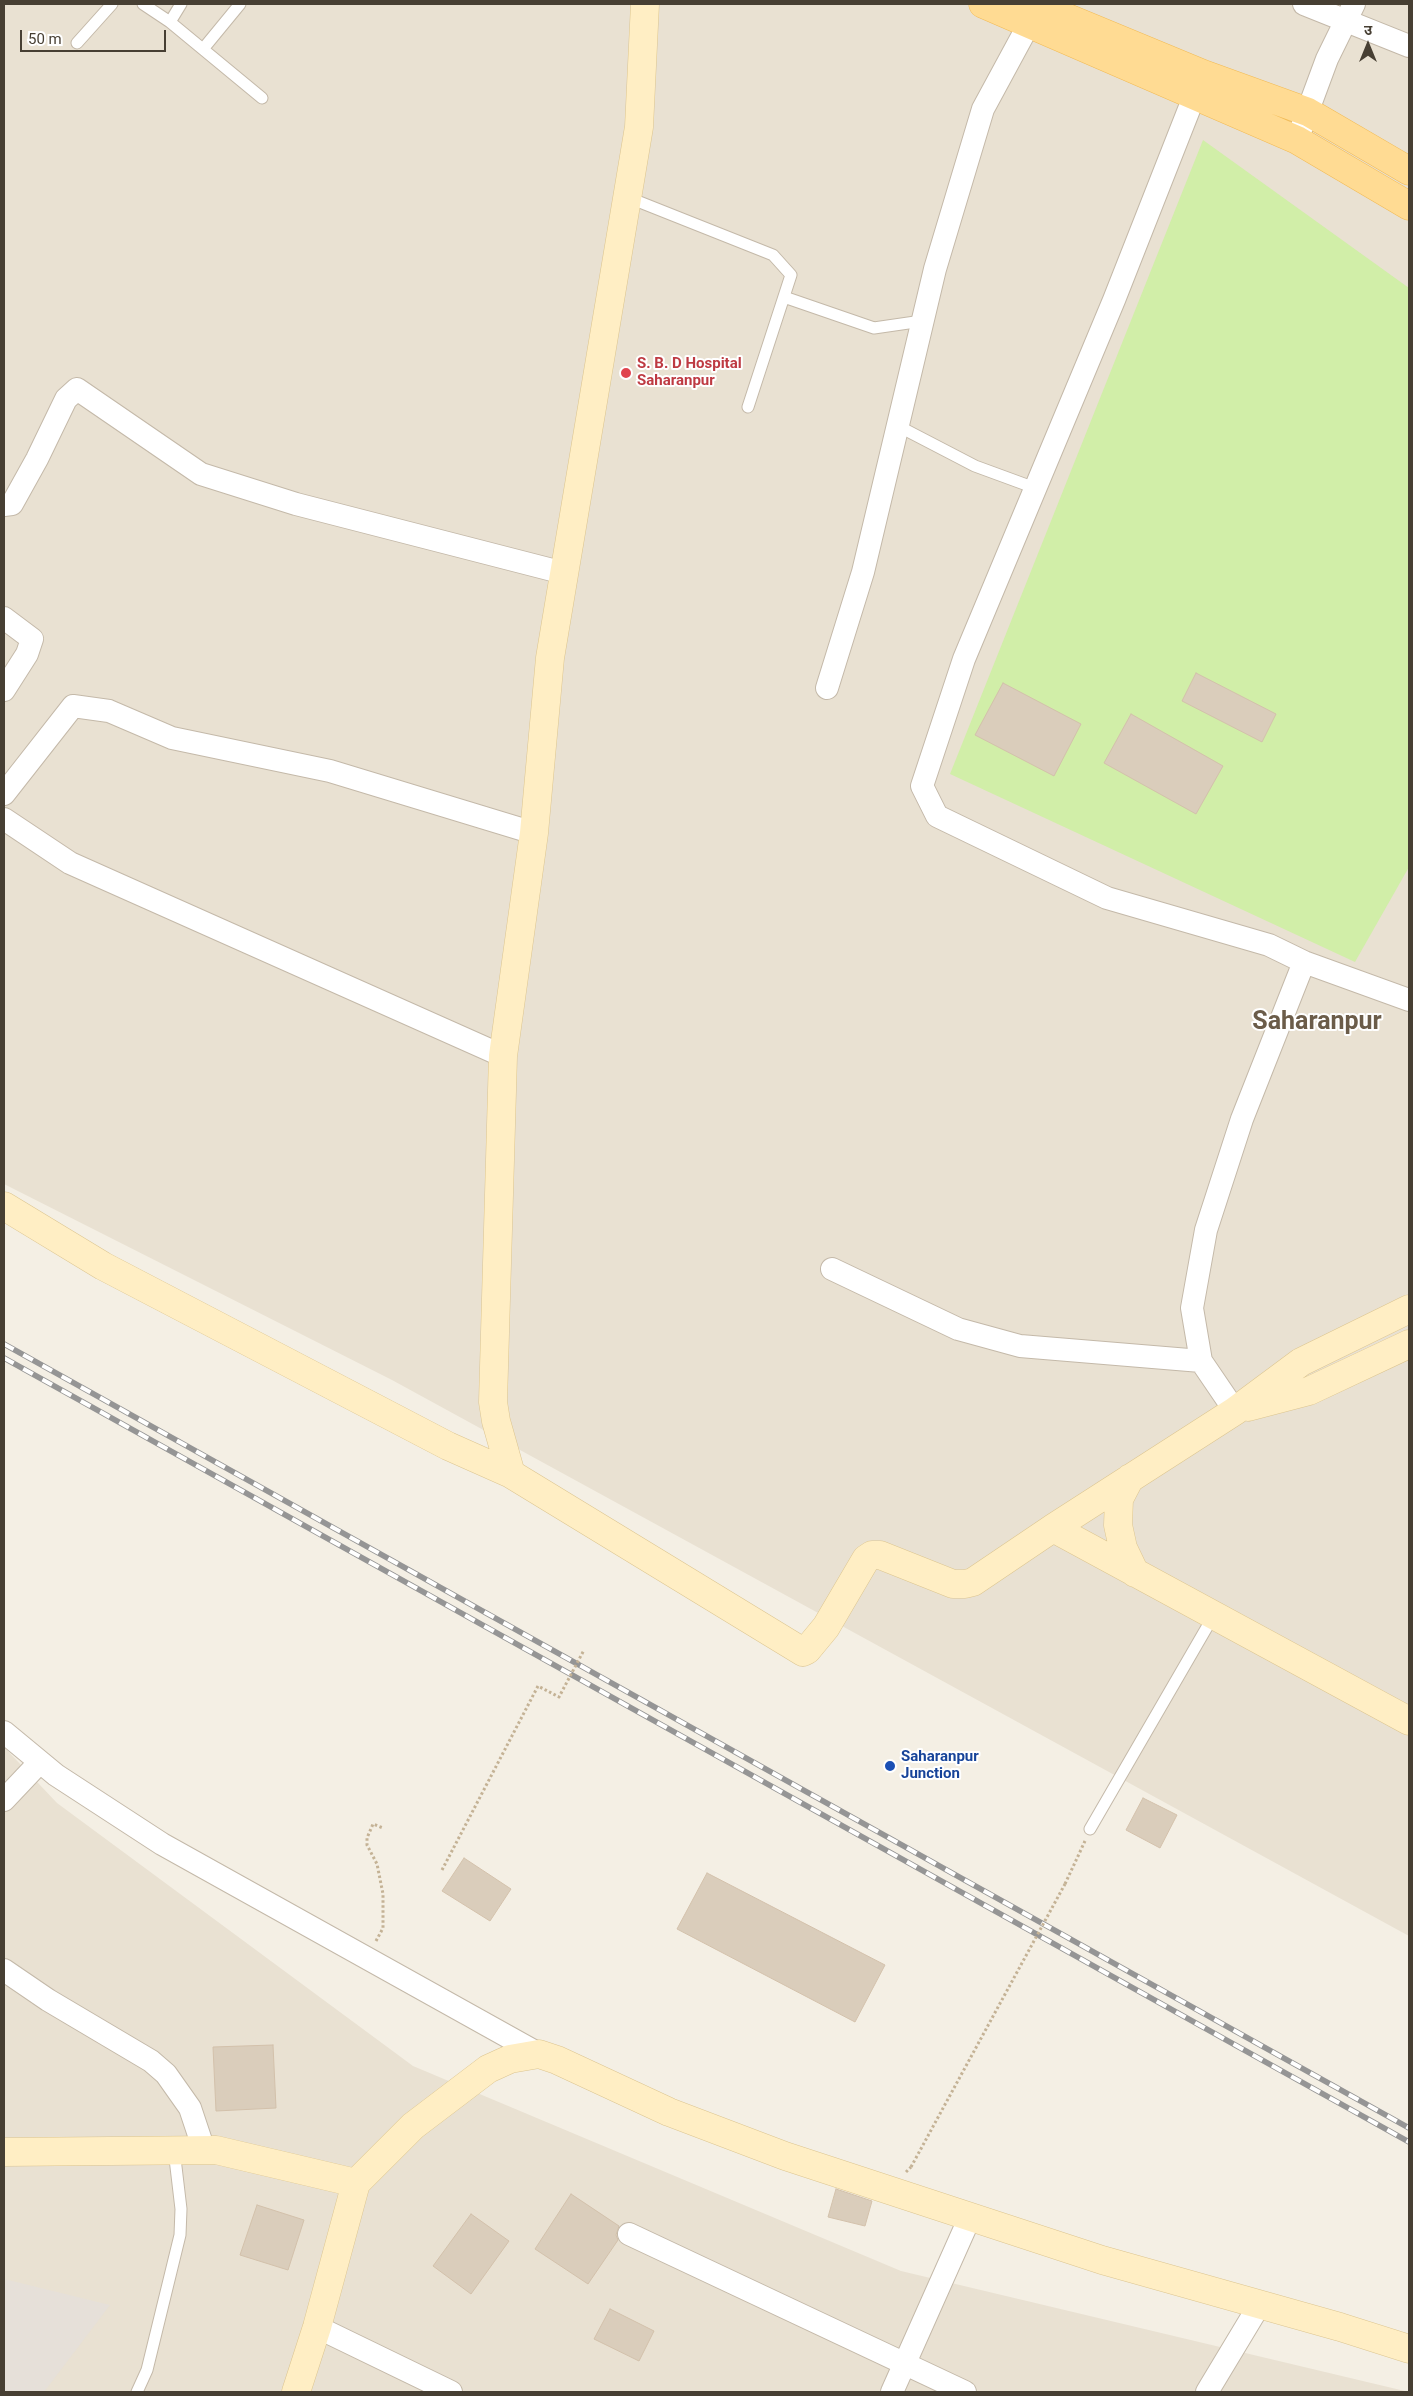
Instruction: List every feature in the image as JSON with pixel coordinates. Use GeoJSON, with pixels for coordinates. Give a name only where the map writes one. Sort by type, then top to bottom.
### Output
{"type":"FeatureCollection","features":[{"type":"Feature","properties":{"kind":"main road"},"geometry":{"type":"LineString","coordinates":[[983,4],[1032,14],[1199,85],[1409,206]]}},
{"type":"Feature","properties":{"kind":"main road"},"geometry":{"type":"LineString","coordinates":[[1199,85],[1308,112],[1409,171]]}},
{"type":"Feature","properties":{"kind":"street"},"geometry":{"type":"LineString","coordinates":[[511,1474],[493,1402],[503,1056],[534,833],[550,658],[638,127],[645,4]]}},
{"type":"Feature","properties":{"kind":"street"},"geometry":{"type":"LineString","coordinates":[[1304,4],[1409,46]]}},
{"type":"Feature","properties":{"kind":"street"},"geometry":{"type":"LineString","coordinates":[[827,688],[863,572],[935,269],[983,109],[1032,14]]}},
{"type":"Feature","properties":{"kind":"street"},"geometry":{"type":"LineString","coordinates":[[1297,140],[1327,59],[1347,20]]}},
{"type":"Feature","properties":{"kind":"street"},"geometry":{"type":"LineString","coordinates":[[1199,85],[1114,300],[964,660],[922,786],[937,816],[1107,898],[1269,944],[1304,962],[1409,1000]]}},
{"type":"Feature","properties":{"kind":"street"},"geometry":{"type":"LineString","coordinates":[[4,505],[12,504],[37,459],[66,399],[77,389],[201,474],[296,504],[564,573]]}},
{"type":"Feature","properties":{"kind":"street"},"geometry":{"type":"LineString","coordinates":[[4,618],[30,635],[32,639],[27,654],[4,690]]}},
{"type":"Feature","properties":{"kind":"street"},"geometry":{"type":"LineString","coordinates":[[4,794],[73,706],[110,711],[172,738],[330,771],[534,833]]}},
{"type":"Feature","properties":{"kind":"street"},"geometry":{"type":"LineString","coordinates":[[4,819],[70,863],[503,1056]]}},
{"type":"Feature","properties":{"kind":"street"},"geometry":{"type":"LineString","coordinates":[[1235,1411],[1201,1361],[1192,1308],[1206,1230],[1242,1119],[1304,962]]}},
{"type":"Feature","properties":{"kind":"street"},"geometry":{"type":"LineString","coordinates":[[4,1206],[112,1270],[448,1446],[511,1474],[803,1652],[807,1650],[826,1627],[866,1559],[872,1555],[880,1555],[953,1584],[973,1582],[1052,1528],[1235,1411],[1301,1362],[1409,1309]]}},
{"type":"Feature","properties":{"kind":"street"},"geometry":{"type":"LineString","coordinates":[[832,1269],[958,1329],[1020,1346],[1201,1361]]}},
{"type":"Feature","properties":{"kind":"street"},"geometry":{"type":"LineString","coordinates":[[1235,1411],[1309,1391],[1409,1344]]}},
{"type":"Feature","properties":{"kind":"street"},"geometry":{"type":"LineString","coordinates":[[1130,1478],[1119,1499],[1118,1525],[1122,1548],[1135,1573]]}},
{"type":"Feature","properties":{"kind":"street"},"geometry":{"type":"LineString","coordinates":[[1052,1528],[1409,1720]]}},
{"type":"Feature","properties":{"kind":"street"},"geometry":{"type":"LineString","coordinates":[[4,1732],[39,1763],[162,1844],[539,2054],[557,2060],[696,2122],[785,2156],[1102,2260],[1260,2304],[1409,2349]]}},
{"type":"Feature","properties":{"kind":"street"},"geometry":{"type":"LineString","coordinates":[[4,1800],[39,1763]]}},
{"type":"Feature","properties":{"kind":"street"},"geometry":{"type":"LineString","coordinates":[[4,1970],[48,2000],[151,2061],[166,2074],[190,2108],[204,2150]]}},
{"type":"Feature","properties":{"kind":"street"},"geometry":{"type":"LineString","coordinates":[[296,2392],[317,2327],[356,2184],[413,2126],[488,2069],[510,2058],[539,2054]]}},
{"type":"Feature","properties":{"kind":"street"},"geometry":{"type":"LineString","coordinates":[[4,2152],[216,2150],[356,2184]]}},
{"type":"Feature","properties":{"kind":"street"},"geometry":{"type":"LineString","coordinates":[[892,2392],[970,2217]]}},
{"type":"Feature","properties":{"kind":"street"},"geometry":{"type":"LineString","coordinates":[[629,2234],[965,2392]]}},
{"type":"Feature","properties":{"kind":"street"},"geometry":{"type":"LineString","coordinates":[[1207,2392],[1260,2304]]}},
{"type":"Feature","properties":{"kind":"street"},"geometry":{"type":"LineString","coordinates":[[317,2327],[450,2392]]}},
{"type":"Feature","properties":{"kind":"lane"},"geometry":{"type":"LineString","coordinates":[[77,43],[112,4]]}},
{"type":"Feature","properties":{"kind":"lane"},"geometry":{"type":"LineString","coordinates":[[143,4],[170,22],[262,98]]}},
{"type":"Feature","properties":{"kind":"lane"},"geometry":{"type":"LineString","coordinates":[[170,22],[181,4]]}},
{"type":"Feature","properties":{"kind":"lane"},"geometry":{"type":"LineString","coordinates":[[203,49],[240,4]]}},
{"type":"Feature","properties":{"kind":"lane"},"geometry":{"type":"LineString","coordinates":[[627,197],[773,255],[791,275],[748,407]]}},
{"type":"Feature","properties":{"kind":"lane"},"geometry":{"type":"LineString","coordinates":[[784,297],[874,328],[922,321]]}},
{"type":"Feature","properties":{"kind":"lane"},"geometry":{"type":"LineString","coordinates":[[898,426],[976,466],[1035,488]]}},
{"type":"Feature","properties":{"kind":"lane"},"geometry":{"type":"LineString","coordinates":[[1090,1829],[1214,1615]]}},
{"type":"Feature","properties":{"kind":"lane"},"geometry":{"type":"LineString","coordinates":[[137,2392],[147,2370],[180,2235],[181,2208],[174,2150]]}},
{"type":"Feature","properties":{"kind":"path"},"geometry":{"type":"LineString","coordinates":[[442,1870],[538,1686],[559,1697],[584,1650]]}},
{"type":"Feature","properties":{"kind":"path"},"geometry":{"type":"LineString","coordinates":[[366,1956],[384,1928],[383,1894],[377,1864],[367,1845],[367,1838],[373,1824],[383,1828]]}},
{"type":"Feature","properties":{"kind":"path"},"geometry":{"type":"LineString","coordinates":[[911,2167],[1065,1884],[1090,1829]]}},
{"type":"Feature","properties":{"kind":"shaded area"},"geometry":{"type":"Polygon","coordinates":[[[4,4],[1409,4],[1409,1936],[392,1380],[4,1184],[4,4]]]}},
{"type":"Feature","properties":{"kind":"shaded area"},"geometry":{"type":"Polygon","coordinates":[[[4,1747],[57,1803],[413,2066],[901,2271],[1409,2392],[4,2392],[4,1747]]]}},
{"type":"Feature","properties":{"kind":"shaded area"},"geometry":{"type":"Polygon","coordinates":[[[4,2279],[110,2305],[44,2392],[4,2392],[4,2279]]]}},
{"type":"Feature","properties":{"kind":"green space"},"geometry":{"type":"Polygon","coordinates":[[[1203,140],[1409,288],[1409,867],[1355,962],[950,774],[1203,140]]]}},
{"type":"Feature","properties":{"kind":"building"},"geometry":{"type":"Polygon","coordinates":[[[1196,673],[1276,714],[1262,742],[1182,701],[1196,673]]]}},
{"type":"Feature","properties":{"kind":"building"},"geometry":{"type":"Polygon","coordinates":[[[1003,683],[1081,724],[1054,776],[975,735],[1003,683]]]}},
{"type":"Feature","properties":{"kind":"building"},"geometry":{"type":"Polygon","coordinates":[[[1131,714],[1223,766],[1196,814],[1104,763],[1131,714]]]}},
{"type":"Feature","properties":{"kind":"building"},"geometry":{"type":"Polygon","coordinates":[[[1143,1798],[1177,1815],[1160,1848],[1126,1830],[1143,1798]]]}},
{"type":"Feature","properties":{"kind":"building"},"geometry":{"type":"Polygon","coordinates":[[[464,1858],[511,1889],[490,1921],[442,1891],[464,1858]]]}},
{"type":"Feature","properties":{"kind":"building"},"geometry":{"type":"Polygon","coordinates":[[[707,1873],[885,1965],[855,2022],[677,1929],[707,1873]]]}},
{"type":"Feature","properties":{"kind":"building"},"geometry":{"type":"Polygon","coordinates":[[[273,2045],[276,2108],[216,2111],[213,2047],[273,2045]]]}},
{"type":"Feature","properties":{"kind":"building"},"geometry":{"type":"Polygon","coordinates":[[[836,2189],[872,2201],[865,2226],[828,2217],[836,2189]]]}},
{"type":"Feature","properties":{"kind":"building"},"geometry":{"type":"Polygon","coordinates":[[[571,2194],[619,2226],[616,2235],[618,2240],[588,2284],[535,2249],[571,2194]]]}},
{"type":"Feature","properties":{"kind":"building"},"geometry":{"type":"Polygon","coordinates":[[[257,2205],[304,2220],[288,2270],[240,2255],[257,2205]]]}},
{"type":"Feature","properties":{"kind":"building"},"geometry":{"type":"Polygon","coordinates":[[[471,2214],[509,2241],[471,2294],[433,2266],[471,2214]]]}},
{"type":"Feature","properties":{"kind":"building"},"geometry":{"type":"Polygon","coordinates":[[[610,2309],[654,2331],[639,2361],[594,2339],[610,2309]]]}},
{"type":"Feature","properties":{"kind":"railway"},"geometry":{"type":"LineString","coordinates":[[4,1344],[1409,2128]]}},
{"type":"Feature","properties":{"kind":"railway"},"geometry":{"type":"LineString","coordinates":[[4,1358],[1409,2142]]}},
{"type":"Feature","properties":{"kind":"place","name":"S. B. D Hospital Saharanpur"},"geometry":{"type":"Point","coordinates":[626,373]}},
{"type":"Feature","properties":{"kind":"place","name":"Saharanpur Junction"},"geometry":{"type":"Point","coordinates":[890,1766]}},
{"type":"Feature","properties":{"kind":"district","name":"Saharanpur"},"geometry":{"type":"Point","coordinates":[1317,1023]}}]}
